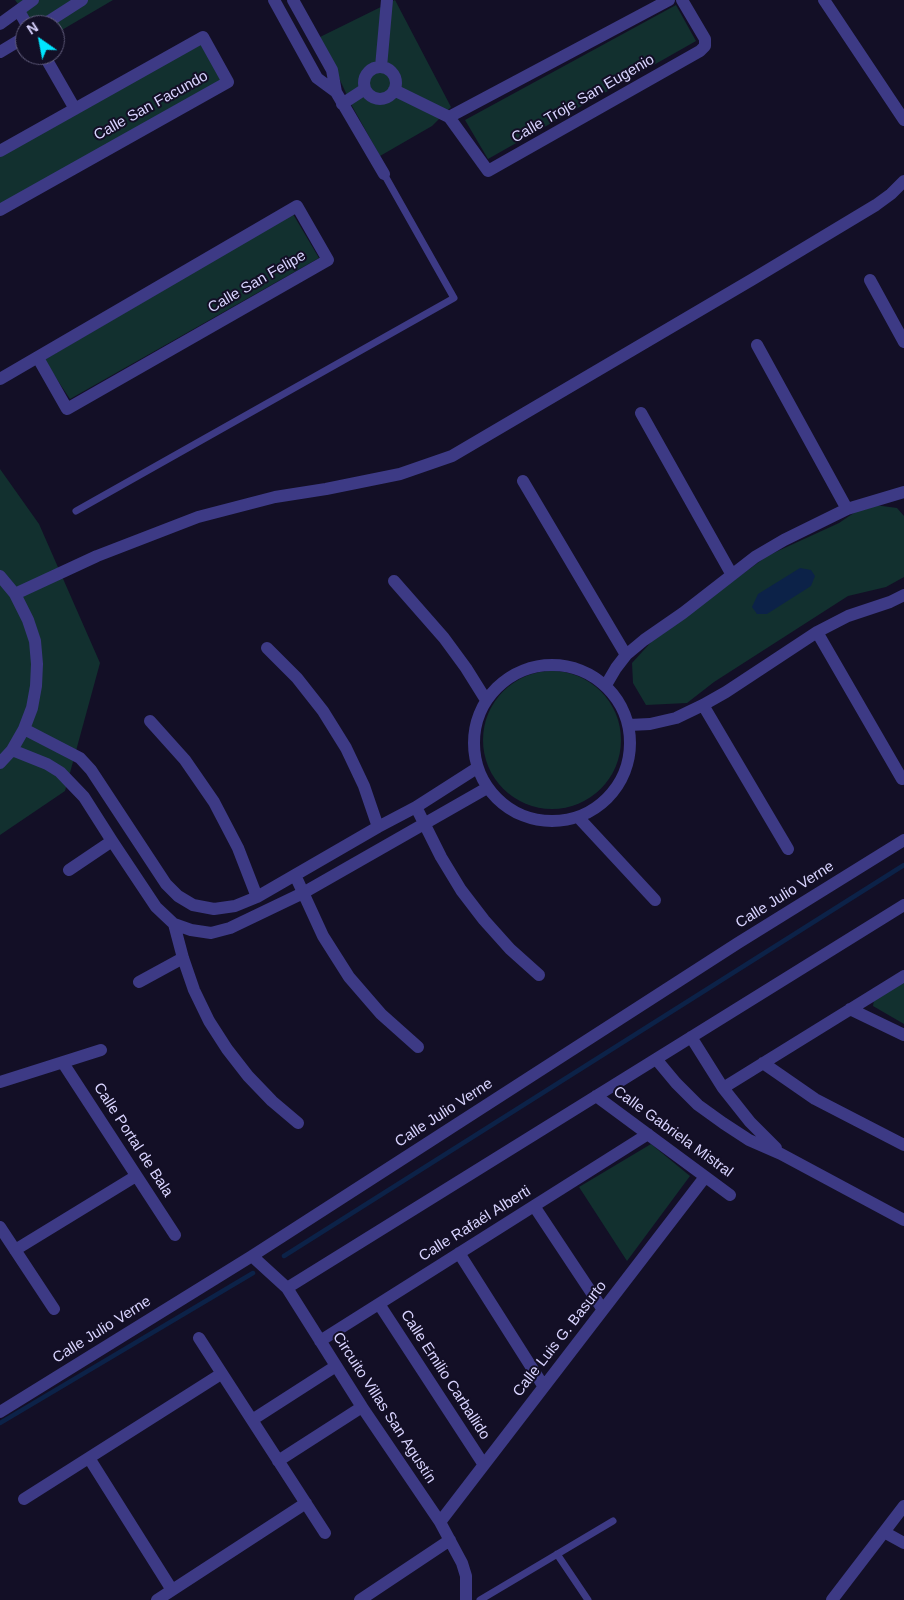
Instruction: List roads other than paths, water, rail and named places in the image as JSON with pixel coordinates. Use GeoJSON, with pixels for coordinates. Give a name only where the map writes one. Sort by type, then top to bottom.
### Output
{"type":"FeatureCollection","features":[{"type":"Feature","properties":{"kind":"street"},"geometry":{"type":"LineString","coordinates":[[0,24],[33,0]]}},
{"type":"Feature","properties":{"kind":"street"},"geometry":{"type":"LineString","coordinates":[[59,15],[82,0]]}},
{"type":"Feature","properties":{"kind":"street"},"geometry":{"type":"LineString","coordinates":[[274,0],[318,78],[336,92]]}},
{"type":"Feature","properties":{"kind":"street"},"geometry":{"type":"LineString","coordinates":[[293,0],[332,70],[336,92],[342,104],[384,174]]}},
{"type":"Feature","properties":{"kind":"street"},"geometry":{"type":"LineString","coordinates":[[381,67],[387,0]]}},
{"type":"Feature","properties":{"kind":"street"},"geometry":{"type":"LineString","coordinates":[[449,117],[669,0]]}},
{"type":"Feature","properties":{"kind":"street","name":"Calle Troje San Eugenio"},"geometry":{"type":"LineString","coordinates":[[394,90],[449,117],[488,171],[700,51],[705,46],[705,39],[682,0]]}},
{"type":"Feature","properties":{"kind":"street"},"geometry":{"type":"LineString","coordinates":[[824,0],[904,120]]}},
{"type":"Feature","properties":{"kind":"street"},"geometry":{"type":"LineString","coordinates":[[19,11],[21,15]]}},
{"type":"Feature","properties":{"kind":"street","name":"Calle San Facundo"},"geometry":{"type":"LineString","coordinates":[[0,150],[203,37],[228,82],[0,210]]}},
{"type":"Feature","properties":{"kind":"street"},"geometry":{"type":"LineString","coordinates":[[0,52],[15,43]]}},
{"type":"Feature","properties":{"kind":"street"},"geometry":{"type":"LineString","coordinates":[[50,65],[75,109]]}},
{"type":"Feature","properties":{"kind":"street"},"geometry":{"type":"LineString","coordinates":[[381,67],[392,73],[396,81],[394,90],[388,97],[379,99],[371,96],[365,89],[364,80],[368,72],[381,67]]}},
{"type":"Feature","properties":{"kind":"street"},"geometry":{"type":"LineString","coordinates":[[342,104],[365,89]]}},
{"type":"Feature","properties":{"kind":"street"},"geometry":{"type":"LineString","coordinates":[[15,594],[97,556],[198,517],[275,497],[400,474],[452,456],[876,205],[904,181]]}},
{"type":"Feature","properties":{"kind":"street","name":"Calle San Felipe"},"geometry":{"type":"LineString","coordinates":[[0,379],[297,206],[328,260],[67,409],[38,358]]}},
{"type":"Feature","properties":{"kind":"street"},"geometry":{"type":"LineString","coordinates":[[870,280],[904,342]]}},
{"type":"Feature","properties":{"kind":"street"},"geometry":{"type":"LineString","coordinates":[[757,345],[847,509]]}},
{"type":"Feature","properties":{"kind":"street"},"geometry":{"type":"LineString","coordinates":[[641,413],[732,575]]}},
{"type":"Feature","properties":{"kind":"street"},"geometry":{"type":"LineString","coordinates":[[523,481],[626,656]]}},
{"type":"Feature","properties":{"kind":"street"},"geometry":{"type":"LineString","coordinates":[[606,686],[616,668],[644,640],[684,613],[755,557],[784,540],[847,509],[904,492]]}},
{"type":"Feature","properties":{"kind":"street"},"geometry":{"type":"LineString","coordinates":[[0,576],[15,594],[28,620],[34,641],[37,664],[32,708],[24,729],[12,750],[0,763]]}},
{"type":"Feature","properties":{"kind":"street"},"geometry":{"type":"LineString","coordinates":[[394,581],[444,638],[486,700]]}},
{"type":"Feature","properties":{"kind":"street"},"geometry":{"type":"LineString","coordinates":[[629,725],[650,724],[676,718],[703,705],[816,632],[848,616],[890,602],[904,595]]}},
{"type":"Feature","properties":{"kind":"street"},"geometry":{"type":"LineString","coordinates":[[816,632],[902,779]]}},
{"type":"Feature","properties":{"kind":"street"},"geometry":{"type":"LineString","coordinates":[[267,648],[297,678],[324,712],[346,748],[364,786],[378,827]]}},
{"type":"Feature","properties":{"kind":"street"},"geometry":{"type":"LineString","coordinates":[[543,665],[566,665],[588,672],[606,686],[620,703],[629,725],[631,744],[628,763],[621,780],[610,796],[595,808],[578,817],[558,821],[537,820],[518,814],[501,803],[487,788],[477,768],[473,751],[474,733],[478,716],[486,700],[501,683],[521,671],[543,665]]}},
{"type":"Feature","properties":{"kind":"street"},"geometry":{"type":"LineString","coordinates":[[703,705],[788,849]]}},
{"type":"Feature","properties":{"kind":"street"},"geometry":{"type":"LineString","coordinates":[[150,721],[184,760],[214,802],[238,848],[257,897]]}},
{"type":"Feature","properties":{"kind":"street"},"geometry":{"type":"LineString","coordinates":[[24,729],[80,758],[91,770],[166,884],[178,896],[193,905],[214,909],[235,906],[257,897],[416,807],[477,768]]}},
{"type":"Feature","properties":{"kind":"street"},"geometry":{"type":"LineString","coordinates":[[12,750],[47,764],[60,772],[84,797],[156,907],[174,924],[191,930],[211,933],[230,928],[302,893],[487,788]]}},
{"type":"Feature","properties":{"kind":"street"},"geometry":{"type":"LineString","coordinates":[[416,807],[441,857],[461,890],[510,949],[539,974]]}},
{"type":"Feature","properties":{"kind":"street"},"geometry":{"type":"LineString","coordinates":[[578,817],[654,900]]}},
{"type":"Feature","properties":{"kind":"street","name":"Calle Julio Verne"},"geometry":{"type":"LineString","coordinates":[[0,1412],[252,1256],[738,943],[904,840]]}},
{"type":"Feature","properties":{"kind":"street"},"geometry":{"type":"LineString","coordinates":[[69,870],[112,842]]}},
{"type":"Feature","properties":{"kind":"street"},"geometry":{"type":"LineString","coordinates":[[295,875],[323,936],[349,977],[381,1014],[418,1047]]}},
{"type":"Feature","properties":{"kind":"street"},"geometry":{"type":"LineString","coordinates":[[287,1288],[904,905]]}},
{"type":"Feature","properties":{"kind":"street"},"geometry":{"type":"LineString","coordinates":[[174,924],[194,990],[227,1050],[248,1076],[298,1124]]}},
{"type":"Feature","properties":{"kind":"street"},"geometry":{"type":"LineString","coordinates":[[138,982],[183,958]]}},
{"type":"Feature","properties":{"kind":"street"},"geometry":{"type":"LineString","coordinates":[[723,1088],[904,976]]}},
{"type":"Feature","properties":{"kind":"street"},"geometry":{"type":"LineString","coordinates":[[850,1009],[904,1035]]}},
{"type":"Feature","properties":{"kind":"street"},"geometry":{"type":"LineString","coordinates":[[691,1037],[723,1088],[750,1122],[781,1154]]}},
{"type":"Feature","properties":{"kind":"street"},"geometry":{"type":"LineString","coordinates":[[0,1082],[101,1050]]}},
{"type":"Feature","properties":{"kind":"street"},"geometry":{"type":"LineString","coordinates":[[656,1059],[687,1094],[723,1124],[749,1140],[781,1154],[904,1220]]}},
{"type":"Feature","properties":{"kind":"street","name":"Calle Portal de Bala"},"geometry":{"type":"LineString","coordinates":[[64,1062],[175,1235]]}},
{"type":"Feature","properties":{"kind":"street"},"geometry":{"type":"LineString","coordinates":[[763,1063],[815,1099],[904,1145]]}},
{"type":"Feature","properties":{"kind":"street","name":"Calle Gabriela Mistral"},"geometry":{"type":"LineString","coordinates":[[596,1096],[730,1195]]}},
{"type":"Feature","properties":{"kind":"street","name":"Calle Rafaél Alberti"},"geometry":{"type":"LineString","coordinates":[[320,1341],[648,1134]]}},
{"type":"Feature","properties":{"kind":"street"},"geometry":{"type":"LineString","coordinates":[[15,1250],[136,1176]]}},
{"type":"Feature","properties":{"kind":"street","name":"Calle Luis G. Basurto"},"geometry":{"type":"LineString","coordinates":[[440,1522],[705,1176]]}},
{"type":"Feature","properties":{"kind":"street"},"geometry":{"type":"LineString","coordinates":[[534,1206],[603,1310]]}},
{"type":"Feature","properties":{"kind":"street"},"geometry":{"type":"LineString","coordinates":[[0,1227],[54,1309]]}},
{"type":"Feature","properties":{"kind":"street"},"geometry":{"type":"LineString","coordinates":[[459,1253],[544,1386]]}},
{"type":"Feature","properties":{"kind":"street","name":"Circuito Villas San Agustín"},"geometry":{"type":"LineString","coordinates":[[252,1256],[287,1288],[362,1407],[440,1522],[462,1563],[466,1576],[466,1596]]}},
{"type":"Feature","properties":{"kind":"street","name":"Calle Emilio Carballido"},"geometry":{"type":"LineString","coordinates":[[379,1304],[484,1464]]}},
{"type":"Feature","properties":{"kind":"street"},"geometry":{"type":"LineString","coordinates":[[198,1338],[325,1533]]}},
{"type":"Feature","properties":{"kind":"street"},"geometry":{"type":"LineString","coordinates":[[252,1420],[336,1366]]}},
{"type":"Feature","properties":{"kind":"street"},"geometry":{"type":"LineString","coordinates":[[24,1499],[221,1374]]}},
{"type":"Feature","properties":{"kind":"street"},"geometry":{"type":"LineString","coordinates":[[278,1461],[362,1407]]}},
{"type":"Feature","properties":{"kind":"street"},"geometry":{"type":"LineString","coordinates":[[89,1458],[172,1590]]}},
{"type":"Feature","properties":{"kind":"street"},"geometry":{"type":"LineString","coordinates":[[157,1600],[306,1503]]}},
{"type":"Feature","properties":{"kind":"street"},"geometry":{"type":"LineString","coordinates":[[832,1600],[904,1506]]}},
{"type":"Feature","properties":{"kind":"street"},"geometry":{"type":"LineString","coordinates":[[884,1532],[904,1543]]}},
{"type":"Feature","properties":{"kind":"street"},"geometry":{"type":"LineString","coordinates":[[360,1600],[450,1540]]}},
{"type":"Feature","properties":{"kind":"lane"},"geometry":{"type":"LineString","coordinates":[[76,511],[454,298],[384,174]]}},
{"type":"Feature","properties":{"kind":"lane"},"geometry":{"type":"LineString","coordinates":[[480,1600],[613,1521]]}},
{"type":"Feature","properties":{"kind":"lane"},"geometry":{"type":"LineString","coordinates":[[557,1554],[588,1600]]}},
{"type":"Feature","properties":{"kind":"water"},"geometry":{"type":"Polygon","coordinates":[[[800,568],[811,570],[815,576],[811,586],[767,614],[757,614],[752,607],[758,594],[800,568]]]}},
{"type":"Feature","properties":{"kind":"waterway"},"geometry":{"type":"LineString","coordinates":[[284,1256],[904,865]]}},
{"type":"Feature","properties":{"kind":"waterway"},"geometry":{"type":"LineString","coordinates":[[0,1423],[253,1273]]}}]}
